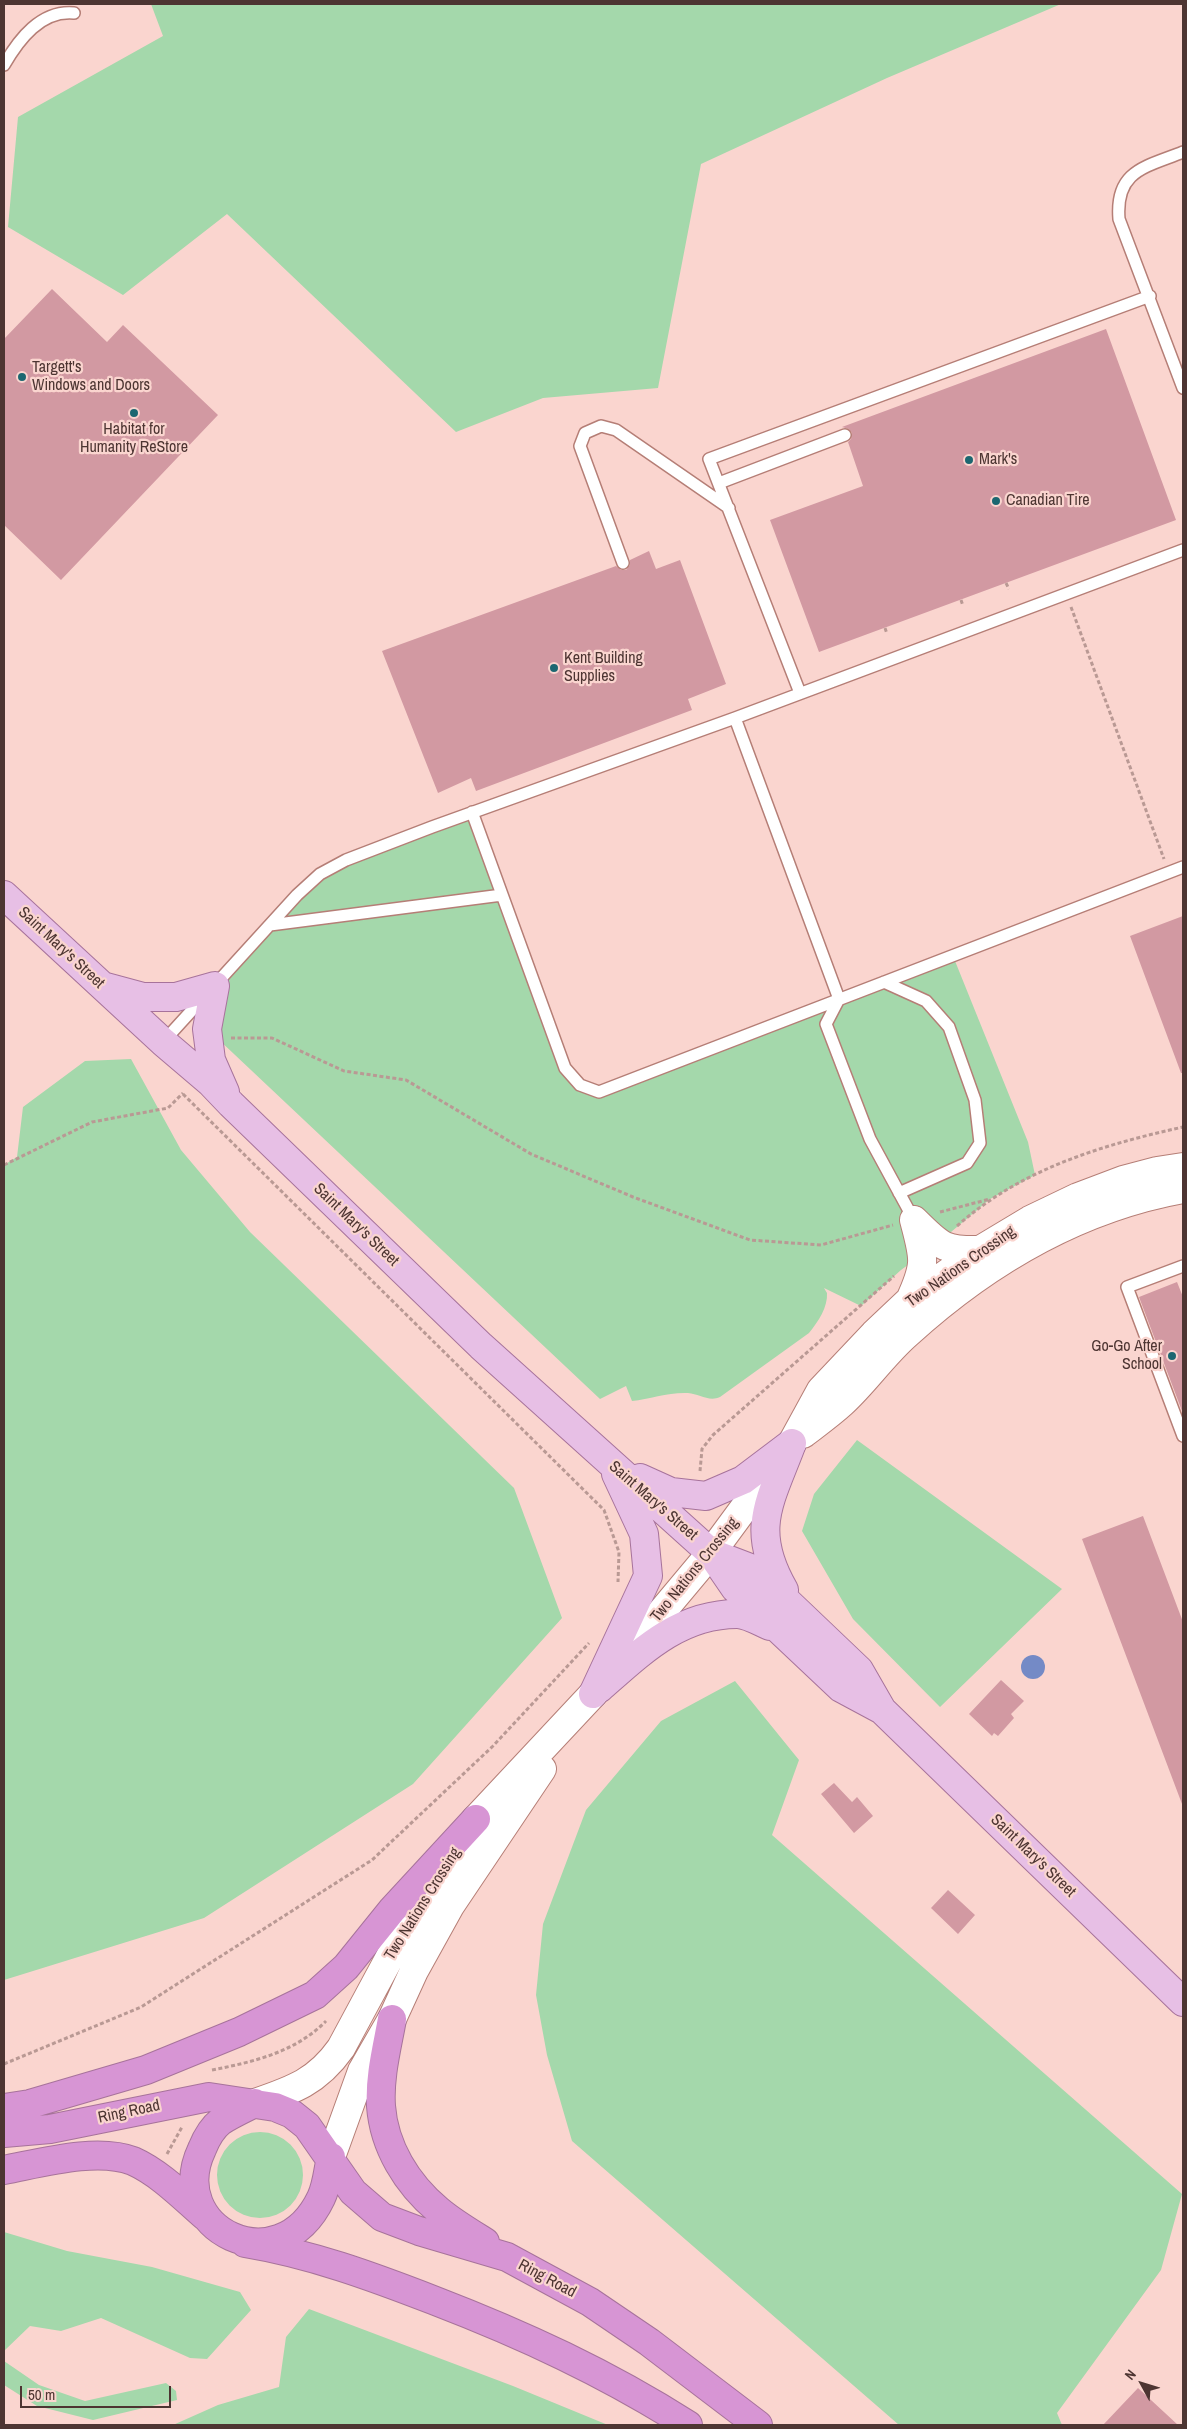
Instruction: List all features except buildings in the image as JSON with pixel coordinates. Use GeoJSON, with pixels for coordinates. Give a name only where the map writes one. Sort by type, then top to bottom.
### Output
{"type":"FeatureCollection","features":[{"type":"Feature","properties":{"kind":"highway"},"geometry":{"type":"LineString","coordinates":[[4,2108],[30,2104],[146,2070],[239,2032],[315,1995],[346,1967],[392,1910],[476,1818]]}},
{"type":"Feature","properties":{"kind":"highway"},"geometry":{"type":"LineString","coordinates":[[392,2019],[383,2065],[381,2106],[389,2145],[411,2183],[438,2211],[507,2257]]}},
{"type":"Feature","properties":{"kind":"highway","name":"Ring Road"},"geometry":{"type":"LineString","coordinates":[[4,2133],[50,2129],[209,2097],[255,2103]]}},
{"type":"Feature","properties":{"kind":"highway"},"geometry":{"type":"LineString","coordinates":[[209,2220],[198,2201],[194,2181],[196,2161],[207,2138],[220,2122],[255,2103],[275,2107],[292,2114],[307,2126],[331,2157],[322,2196],[304,2224],[284,2238],[266,2242],[245,2242]]}},
{"type":"Feature","properties":{"kind":"highway"},"geometry":{"type":"LineString","coordinates":[[4,2170],[57,2160],[104,2155],[132,2161],[154,2174],[226,2234],[245,2242],[284,2249],[354,2269],[538,2342],[600,2373],[688,2425]]}},
{"type":"Feature","properties":{"kind":"highway","name":"Ring Road"},"geometry":{"type":"LineString","coordinates":[[331,2157],[353,2192],[382,2217],[419,2232],[507,2257],[590,2302],[649,2342],[758,2425]]}},
{"type":"Feature","properties":{"kind":"main road","name":"Saint Mary's Street"},"geometry":{"type":"LineString","coordinates":[[4,895],[163,1042],[203,1060],[231,1104],[481,1346],[711,1552],[735,1588],[786,1618],[841,1688],[882,1710],[1183,2002]]}},
{"type":"Feature","properties":{"kind":"main road"},"geometry":{"type":"LineString","coordinates":[[103,987],[144,997],[176,997],[215,986],[203,1060]]}},
{"type":"Feature","properties":{"kind":"main road","name":"Two Nations Crossing"},"geometry":{"type":"LineString","coordinates":[[255,2103],[290,2092],[313,2079],[330,2063],[341,2048],[391,1955],[476,1818],[594,1694],[711,1552],[792,1443],[822,1390],[874,1334],[910,1300],[980,1250],[1030,1220],[1078,1197],[1123,1180],[1157,1171],[1183,1167]]}},
{"type":"Feature","properties":{"kind":"main road","name":"Two Nations Crossing"},"geometry":{"type":"LineString","coordinates":[[792,1443],[842,1403],[905,1335],[955,1292],[1000,1262],[1047,1234],[1151,1195],[1183,1189]]}},
{"type":"Feature","properties":{"kind":"main road"},"geometry":{"type":"LineString","coordinates":[[914,1220],[938,1243],[956,1250],[980,1250]]}},
{"type":"Feature","properties":{"kind":"main road"},"geometry":{"type":"LineString","coordinates":[[910,1300],[922,1274],[923,1253],[914,1220]]}},
{"type":"Feature","properties":{"kind":"main road"},"geometry":{"type":"LineString","coordinates":[[611,1464],[671,1492],[706,1496],[743,1480],[792,1443]]}},
{"type":"Feature","properties":{"kind":"main road"},"geometry":{"type":"LineString","coordinates":[[594,1694],[652,1642],[695,1620],[738,1614],[786,1618],[765,1547],[764,1522],[792,1443]]}},
{"type":"Feature","properties":{"kind":"main road"},"geometry":{"type":"LineString","coordinates":[[594,1694],[648,1576],[644,1534],[611,1464]]}},
{"type":"Feature","properties":{"kind":"main road","name":"Two Nations Crossing"},"geometry":{"type":"LineString","coordinates":[[331,2157],[362,2071],[392,2019],[414,1971],[450,1906],[594,1694]]}},
{"type":"Feature","properties":{"kind":"lane"},"geometry":{"type":"LineString","coordinates":[[4,65],[14,48],[28,31],[49,16],[61,12],[74,13]]}},
{"type":"Feature","properties":{"kind":"lane"},"geometry":{"type":"LineString","coordinates":[[1183,152],[1139,170],[1124,183],[1118,201],[1119,218],[1150,296],[1183,388]]}},
{"type":"Feature","properties":{"kind":"lane"},"geometry":{"type":"LineString","coordinates":[[1158,162],[1183,162]]}},
{"type":"Feature","properties":{"kind":"lane"},"geometry":{"type":"LineString","coordinates":[[800,693],[709,459],[1150,296]]}},
{"type":"Feature","properties":{"kind":"lane"},"geometry":{"type":"LineString","coordinates":[[623,563],[580,446],[585,433],[601,426],[616,430],[729,508]]}},
{"type":"Feature","properties":{"kind":"lane"},"geometry":{"type":"LineString","coordinates":[[719,483],[845,435]]}},
{"type":"Feature","properties":{"kind":"lane"},"geometry":{"type":"LineString","coordinates":[[163,1042],[270,925],[320,874],[346,860],[472,812],[735,718],[1183,550]]}},
{"type":"Feature","properties":{"kind":"lane"},"geometry":{"type":"LineString","coordinates":[[735,718],[839,999],[826,1024],[870,1139],[914,1220]]}},
{"type":"Feature","properties":{"kind":"lane"},"geometry":{"type":"LineString","coordinates":[[472,812],[564,1068],[580,1085],[599,1092],[1183,867]]}},
{"type":"Feature","properties":{"kind":"lane"},"geometry":{"type":"LineString","coordinates":[[270,925],[502,895]]}},
{"type":"Feature","properties":{"kind":"lane"},"geometry":{"type":"LineString","coordinates":[[884,982],[926,1001],[949,1027],[975,1100],[980,1143],[967,1164],[899,1193]]}},
{"type":"Feature","properties":{"kind":"lane"},"geometry":{"type":"LineString","coordinates":[[1183,1266],[1127,1287],[1183,1436]]}},
{"type":"Feature","properties":{"kind":"path"},"geometry":{"type":"LineString","coordinates":[[1006,583],[1009,589]]}},
{"type":"Feature","properties":{"kind":"path"},"geometry":{"type":"LineString","coordinates":[[1066,594],[1169,873]]}},
{"type":"Feature","properties":{"kind":"path"},"geometry":{"type":"LineString","coordinates":[[961,600],[963,606]]}},
{"type":"Feature","properties":{"kind":"path"},"geometry":{"type":"LineString","coordinates":[[885,628],[887,634]]}},
{"type":"Feature","properties":{"kind":"path"},"geometry":{"type":"LineString","coordinates":[[4,1165],[92,1122],[168,1108],[183,1094],[217,1038],[272,1038],[344,1071],[406,1080],[531,1154],[633,1197],[750,1240],[821,1244],[990,1199]]}},
{"type":"Feature","properties":{"kind":"path"},"geometry":{"type":"LineString","coordinates":[[183,1094],[604,1510],[619,1552],[618,1591]]}},
{"type":"Feature","properties":{"kind":"path"},"geometry":{"type":"LineString","coordinates":[[4,2064],[141,2007],[372,1860],[493,1746],[591,1641]]}},
{"type":"Feature","properties":{"kind":"path"},"geometry":{"type":"LineString","coordinates":[[162,2161],[178,2137],[183,2124]]}},
{"type":"Feature","properties":{"kind":"green space"},"geometry":{"type":"Polygon","coordinates":[[[151,4],[1061,4],[887,78],[701,164],[658,388],[543,398],[456,432],[227,214],[123,295],[8,227],[18,117],[163,36],[151,4]]]}},
{"type":"Feature","properties":{"kind":"green space"},"geometry":{"type":"Polygon","coordinates":[[[472,812],[564,1068],[599,1092],[953,956],[1028,1142],[1035,1175],[990,1199],[938,1243],[901,1270],[861,1306],[824,1288],[827,1298],[824,1309],[809,1333],[720,1397],[712,1399],[681,1393],[632,1401],[626,1386],[600,1399],[217,1038],[215,986],[320,874],[472,812]]]}},
{"type":"Feature","properties":{"kind":"green space"},"geometry":{"type":"Polygon","coordinates":[[[131,1059],[181,1150],[250,1232],[514,1488],[562,1618],[413,1784],[204,1918],[4,1980],[4,1165],[17,1157],[23,1107],[85,1061],[131,1059]]]}},
{"type":"Feature","properties":{"kind":"green space"},"geometry":{"type":"Polygon","coordinates":[[[857,1440],[1062,1589],[940,1707],[853,1619],[802,1531],[814,1494],[857,1440]]]}},
{"type":"Feature","properties":{"kind":"green space"},"geometry":{"type":"Polygon","coordinates":[[[735,1681],[799,1760],[772,1835],[1182,2194],[1161,2270],[1057,2413],[1062,2425],[899,2425],[572,2141],[547,2055],[536,1995],[543,1924],[586,1810],[661,1721],[735,1681]]]}},
{"type":"Feature","properties":{"kind":"green space"},"geometry":{"type":"Polygon","coordinates":[[[252,2132],[268,2132],[277,2135],[291,2144],[300,2158],[303,2175],[300,2192],[291,2206],[277,2215],[268,2218],[252,2218],[236,2211],[224,2199],[217,2183],[217,2167],[224,2151],[236,2139],[252,2132]]]}},
{"type":"Feature","properties":{"kind":"green space"},"geometry":{"type":"Polygon","coordinates":[[[4,2232],[67,2251],[152,2267],[240,2292],[251,2310],[207,2359],[190,2358],[101,2318],[61,2331],[30,2326],[4,2351],[4,2232]]]}},
{"type":"Feature","properties":{"kind":"green space"},"geometry":{"type":"Polygon","coordinates":[[[309,2309],[513,2386],[608,2425],[173,2425],[218,2405],[279,2387],[286,2337],[309,2309]]]}},
{"type":"Feature","properties":{"kind":"green space"},"geometry":{"type":"Polygon","coordinates":[[[4,2361],[39,2385],[85,2401],[166,2383],[176,2391],[177,2400],[93,2420],[37,2406],[4,2385],[4,2361]]]}},
{"type":"Feature","properties":{"kind":"water"},"geometry":{"type":"Polygon","coordinates":[[[1033,1655],[1042,1658],[1045,1667],[1042,1676],[1033,1679],[1024,1676],[1021,1667],[1024,1658],[1033,1655]]]}},
{"type":"Feature","properties":{"kind":"place","name":"Targett's Windows and Doors"},"geometry":{"type":"Point","coordinates":[22,377]}},
{"type":"Feature","properties":{"kind":"place","name":"Habitat for Humanity ReStore"},"geometry":{"type":"Point","coordinates":[134,413]}},
{"type":"Feature","properties":{"kind":"place","name":"Mark's"},"geometry":{"type":"Point","coordinates":[969,460]}},
{"type":"Feature","properties":{"kind":"place","name":"Canadian Tire"},"geometry":{"type":"Point","coordinates":[996,501]}},
{"type":"Feature","properties":{"kind":"place","name":"Kent Building Supplies"},"geometry":{"type":"Point","coordinates":[554,668]}},
{"type":"Feature","properties":{"kind":"place","name":"Go-Go After School"},"geometry":{"type":"Point","coordinates":[1172,1356]}}]}
